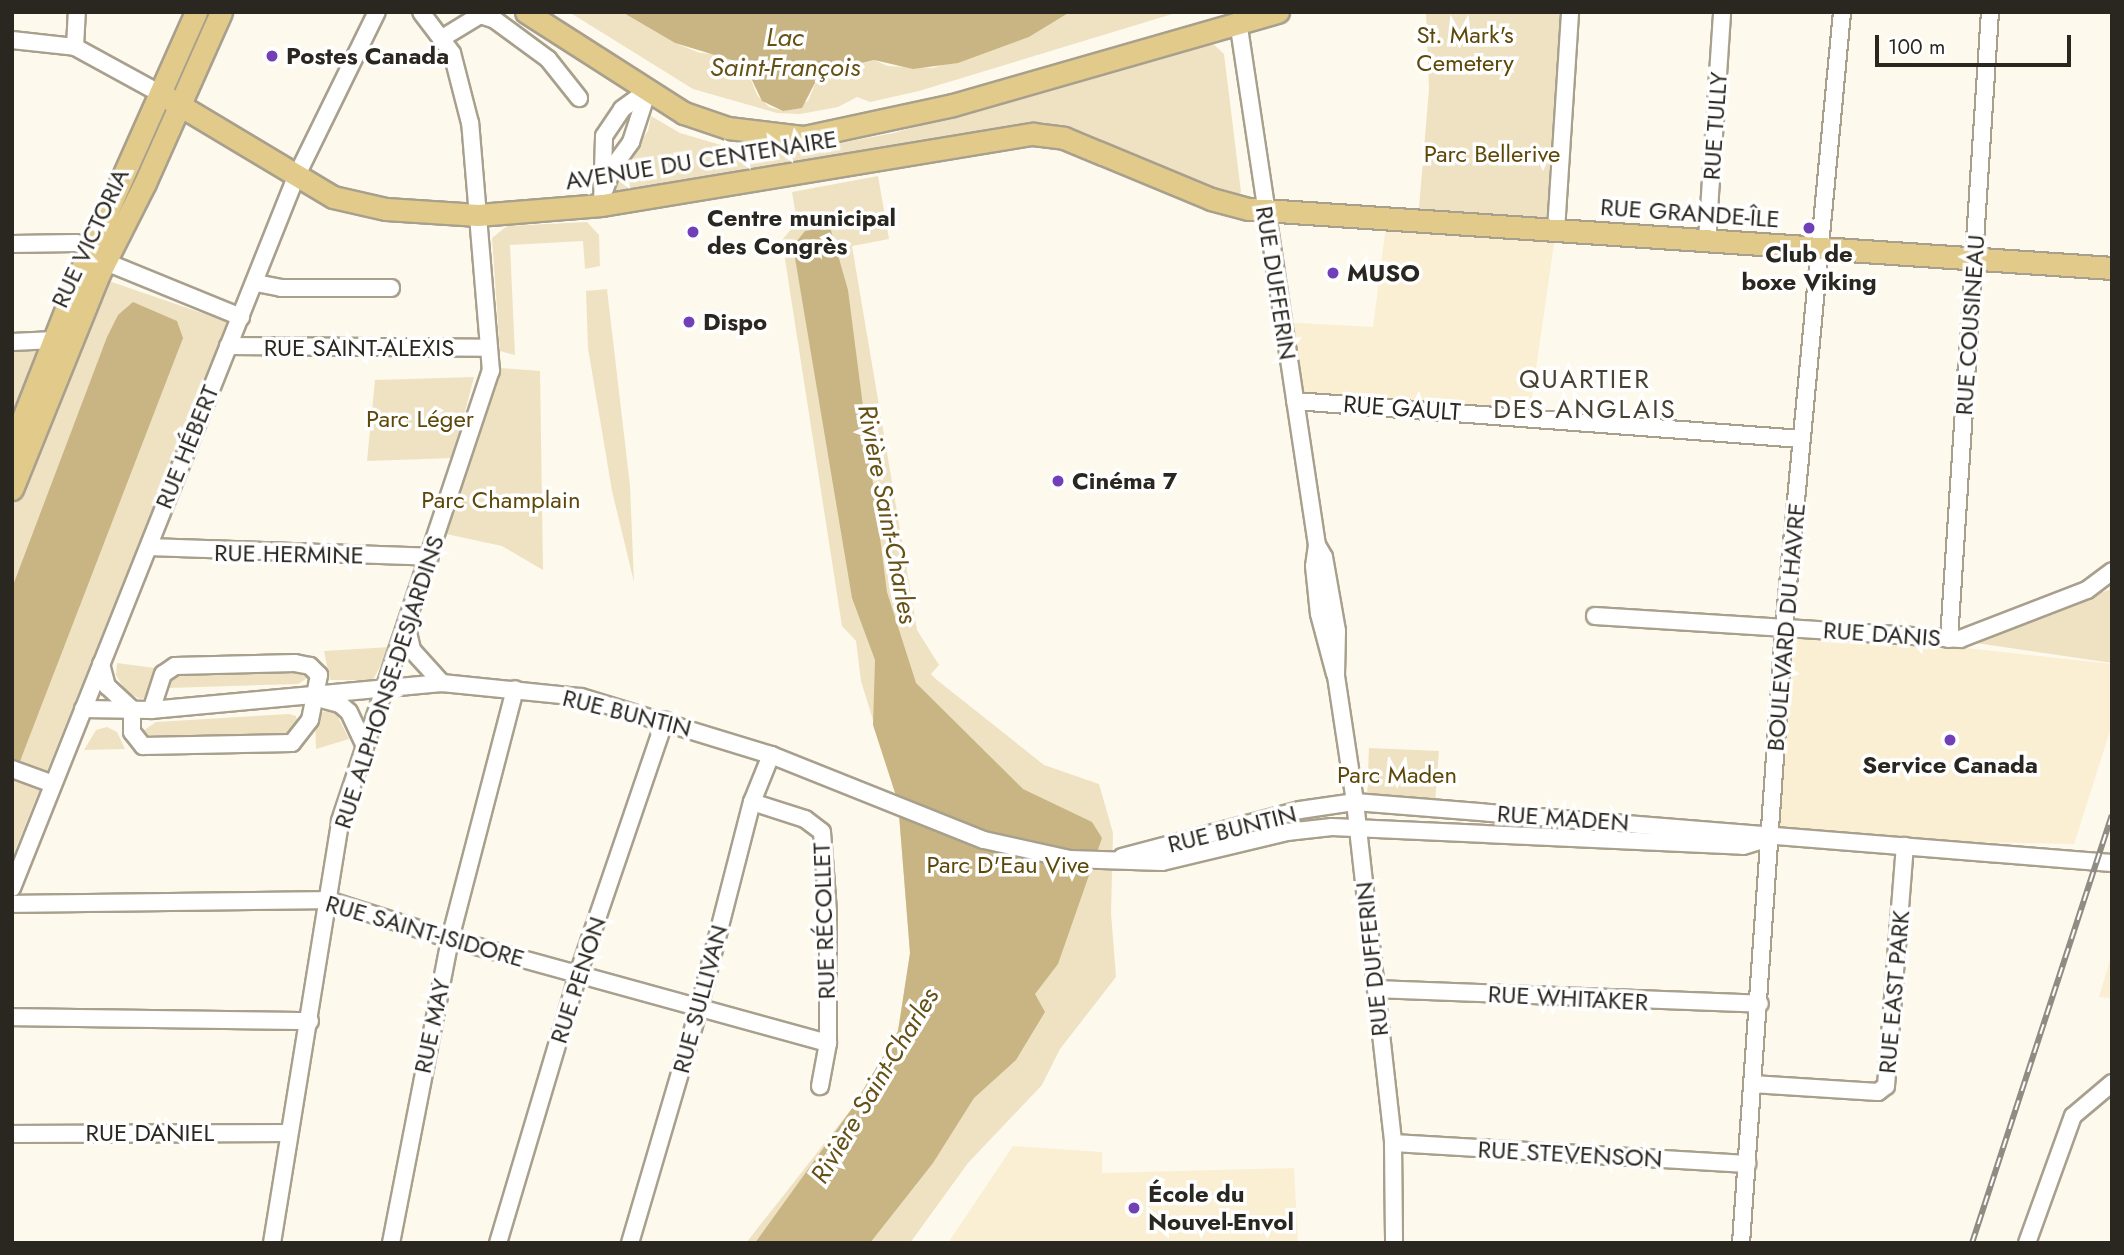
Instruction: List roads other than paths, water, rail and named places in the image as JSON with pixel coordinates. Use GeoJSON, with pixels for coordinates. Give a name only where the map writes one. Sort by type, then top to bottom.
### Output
{"type":"FeatureCollection","features":[{"type":"Feature","properties":{"kind":"main road","name":"RUE VICTORIA"},"geometry":{"type":"LineString","coordinates":[[12,489],[161,94],[196,12]]}},
{"type":"Feature","properties":{"kind":"main road","name":"RUE VICTORIA"},"geometry":{"type":"LineString","coordinates":[[12,446],[55,340],[180,105],[220,12]]}},
{"type":"Feature","properties":{"kind":"main road","name":"AVENUE DU CENTENAIRE"},"geometry":{"type":"LineString","coordinates":[[526,12],[678,110],[710,123],[804,137],[953,105],[1238,21],[1278,12]]}},
{"type":"Feature","properties":{"kind":"main road","name":"AVENUE DU CENTENAIRE"},"geometry":{"type":"LineString","coordinates":[[161,94],[296,177],[351,204],[478,215],[602,205],[1032,134],[1063,138],[1108,153],[1211,199],[1264,209]]}},
{"type":"Feature","properties":{"kind":"main road","name":"RUE GRANDE-ÎLE"},"geometry":{"type":"LineString","coordinates":[[1264,209],[2112,268]]}},
{"type":"Feature","properties":{"kind":"street"},"geometry":{"type":"LineString","coordinates":[[75,47],[77,12]]}},
{"type":"Feature","properties":{"kind":"street","name":"RUE HÉBERT"},"geometry":{"type":"LineString","coordinates":[[12,888],[228,346],[256,283],[296,177],[377,12]]}},
{"type":"Feature","properties":{"kind":"street","name":"RUE ALPHONSE-DESJARDINS"},"geometry":{"type":"LineString","coordinates":[[272,1243],[288,1133],[310,1021],[340,821],[491,371],[470,123],[460,75],[444,37],[421,12]]}},
{"type":"Feature","properties":{"kind":"street"},"geometry":{"type":"LineString","coordinates":[[1556,230],[1570,12]]}},
{"type":"Feature","properties":{"kind":"street","name":"RUE TULLY"},"geometry":{"type":"LineString","coordinates":[[1707,240],[1722,12]]}},
{"type":"Feature","properties":{"kind":"street","name":"BOULEVARD DU HAVRE"},"geometry":{"type":"LineString","coordinates":[[1741,1243],[1760,1004],[1784,628],[1842,12]]}},
{"type":"Feature","properties":{"kind":"street","name":"RUE COUSINEAU"},"geometry":{"type":"LineString","coordinates":[[1950,639],[1990,12]]}},
{"type":"Feature","properties":{"kind":"street"},"geometry":{"type":"LineString","coordinates":[[444,37],[480,15],[495,20],[548,59],[579,98]]}},
{"type":"Feature","properties":{"kind":"street","name":"RUE DUFFERIN"},"geometry":{"type":"LineString","coordinates":[[1238,21],[1264,209],[1317,545],[1314,566],[1319,614],[1326,655],[1336,676],[1355,802],[1393,1143],[1394,1243]]}},
{"type":"Feature","properties":{"kind":"street"},"geometry":{"type":"LineString","coordinates":[[12,40],[75,47],[161,94]]}},
{"type":"Feature","properties":{"kind":"street"},"geometry":{"type":"LineString","coordinates":[[602,205],[604,136],[622,109],[648,90]]}},
{"type":"Feature","properties":{"kind":"street"},"geometry":{"type":"LineString","coordinates":[[602,205],[607,180],[631,142],[648,90]]}},
{"type":"Feature","properties":{"kind":"street"},"geometry":{"type":"LineString","coordinates":[[12,244],[76,243],[241,317]]}},
{"type":"Feature","properties":{"kind":"street"},"geometry":{"type":"LineString","coordinates":[[256,283],[281,288],[391,288]]}},
{"type":"Feature","properties":{"kind":"street"},"geometry":{"type":"LineString","coordinates":[[12,342],[55,340]]}},
{"type":"Feature","properties":{"kind":"street","name":"RUE SAINT-ALEXIS"},"geometry":{"type":"LineString","coordinates":[[228,346],[489,348]]}},
{"type":"Feature","properties":{"kind":"street","name":"RUE GAULT"},"geometry":{"type":"LineString","coordinates":[[1295,401],[1802,439]]}},
{"type":"Feature","properties":{"kind":"street","name":"RUE HERMINE"},"geometry":{"type":"LineString","coordinates":[[149,547],[430,557]]}},
{"type":"Feature","properties":{"kind":"street","name":"RUE DANIS"},"geometry":{"type":"LineString","coordinates":[[1595,616],[1950,639],[1975,635],[2087,590],[2112,572]]}},
{"type":"Feature","properties":{"kind":"street"},"geometry":{"type":"LineString","coordinates":[[407,622],[412,650],[442,683]]}},
{"type":"Feature","properties":{"kind":"street"},"geometry":{"type":"LineString","coordinates":[[101,664],[107,686],[132,709],[132,732],[143,746],[275,744],[298,739],[317,698],[320,675],[310,666],[175,666],[163,674],[151,710]]}},
{"type":"Feature","properties":{"kind":"street","name":"RUE BUNTIN"},"geometry":{"type":"LineString","coordinates":[[83,709],[151,710],[317,698],[386,686],[442,683],[515,689],[581,697],[665,720],[771,755],[984,840],[1029,852],[1103,860],[1162,862],[1309,828],[1357,828]]}},
{"type":"Feature","properties":{"kind":"street","name":"RUE MAY"},"geometry":{"type":"LineString","coordinates":[[391,1243],[450,939],[515,689]]}},
{"type":"Feature","properties":{"kind":"street"},"geometry":{"type":"LineString","coordinates":[[317,698],[340,704],[356,722],[364,744]]}},
{"type":"Feature","properties":{"kind":"street","name":"RUE PENON"},"geometry":{"type":"LineString","coordinates":[[498,1243],[578,974],[665,720]]}},
{"type":"Feature","properties":{"kind":"street","name":"RUE SULLIVAN"},"geometry":{"type":"LineString","coordinates":[[630,1243],[699,1008],[752,802],[771,755]]}},
{"type":"Feature","properties":{"kind":"street"},"geometry":{"type":"LineString","coordinates":[[19,772],[53,784]]}},
{"type":"Feature","properties":{"kind":"street","name":"RUE RÉCOLLET"},"geometry":{"type":"LineString","coordinates":[[752,802],[805,819],[822,832],[828,912],[828,1043],[820,1086]]}},
{"type":"Feature","properties":{"kind":"street","name":"RUE BUNTIN"},"geometry":{"type":"LineString","coordinates":[[1103,860],[1300,810],[1355,802]]}},
{"type":"Feature","properties":{"kind":"street","name":"RUE MADEN"},"geometry":{"type":"LineString","coordinates":[[1355,802],[1744,830],[1770,838],[2112,863]]}},
{"type":"Feature","properties":{"kind":"street","name":"RUE MADEN"},"geometry":{"type":"LineString","coordinates":[[1357,828],[1743,846],[1770,838]]}},
{"type":"Feature","properties":{"kind":"street","name":"RUE EAST PARK"},"geometry":{"type":"LineString","coordinates":[[1752,1084],[1878,1092],[1886,1086],[1905,846]]}},
{"type":"Feature","properties":{"kind":"street","name":"RUE SAINT-ISIDORE"},"geometry":{"type":"LineString","coordinates":[[12,904],[328,900],[450,939],[828,1043]]}},
{"type":"Feature","properties":{"kind":"street","name":"RUE WHITAKER"},"geometry":{"type":"LineString","coordinates":[[1376,989],[1760,1004]]}},
{"type":"Feature","properties":{"kind":"street"},"geometry":{"type":"LineString","coordinates":[[12,1017],[310,1021]]}},
{"type":"Feature","properties":{"kind":"street"},"geometry":{"type":"LineString","coordinates":[[2027,1243],[2073,1116],[2112,1083]]}},
{"type":"Feature","properties":{"kind":"street","name":"RUE DANIEL"},"geometry":{"type":"LineString","coordinates":[[12,1134],[288,1133]]}},
{"type":"Feature","properties":{"kind":"street","name":"RUE STEVENSON"},"geometry":{"type":"LineString","coordinates":[[1393,1143],[1747,1164]]}},
{"type":"Feature","properties":{"kind":"water","name":"Lac Saint-François"},"geometry":{"type":"Polygon","coordinates":[[[622,12],[1070,12],[1029,37],[958,63],[913,69],[874,60],[830,71],[818,77],[802,108],[783,111],[762,101],[748,72],[738,62],[675,43],[622,12]]]}},
{"type":"Feature","properties":{"kind":"water","name":"Parc D'Eau Vive"},"geometry":{"type":"Polygon","coordinates":[[[830,227],[848,290],[887,592],[916,683],[1023,789],[1092,822],[1102,838],[1058,964],[1035,994],[1045,1012],[1016,1060],[974,1098],[933,1163],[870,1243],[755,1243],[853,1107],[898,1031],[910,953],[898,802],[873,725],[875,660],[852,598],[793,246],[805,231],[830,227]]]}},
{"type":"Feature","properties":{"kind":"water"},"geometry":{"type":"Polygon","coordinates":[[[133,302],[177,321],[183,338],[12,782],[12,588],[107,337],[118,315],[133,302]]]}},
{"type":"Feature","properties":{"kind":"railway"},"geometry":{"type":"LineString","coordinates":[[1972,1243],[2112,815]]}},
{"type":"Feature","properties":{"kind":"place","name":"Postes Canada"},"geometry":{"type":"Point","coordinates":[272,56]}},
{"type":"Feature","properties":{"kind":"place","name":"Club de boxe Viking"},"geometry":{"type":"Point","coordinates":[1809,228]}},
{"type":"Feature","properties":{"kind":"place","name":"Centre municipal des Congrès"},"geometry":{"type":"Point","coordinates":[693,232]}},
{"type":"Feature","properties":{"kind":"place","name":"MUSO"},"geometry":{"type":"Point","coordinates":[1333,273]}},
{"type":"Feature","properties":{"kind":"place","name":"Dispo"},"geometry":{"type":"Point","coordinates":[689,322]}},
{"type":"Feature","properties":{"kind":"place","name":"Cinéma 7"},"geometry":{"type":"Point","coordinates":[1058,481]}},
{"type":"Feature","properties":{"kind":"place","name":"Service Canada"},"geometry":{"type":"Point","coordinates":[1950,740]}},
{"type":"Feature","properties":{"kind":"place","name":"École du Nouvel-Envol"},"geometry":{"type":"Point","coordinates":[1134,1208]}},
{"type":"Feature","properties":{"kind":"district","name":"QUARTIER DES ANGLAIS"},"geometry":{"type":"Point","coordinates":[1585,395]}},
{"type":"Feature","properties":{"kind":"park label","name":"St. Mark's Cemetery"},"geometry":{"type":"Point","coordinates":[1465,49]}},
{"type":"Feature","properties":{"kind":"park label","name":"Parc Bellerive"},"geometry":{"type":"Point","coordinates":[1492,154]}},
{"type":"Feature","properties":{"kind":"park label","name":"Parc Léger"},"geometry":{"type":"Point","coordinates":[420,419]}},
{"type":"Feature","properties":{"kind":"park label","name":"Parc Champlain"},"geometry":{"type":"Point","coordinates":[501,500]}},
{"type":"Feature","properties":{"kind":"park label","name":"Parc Maden"},"geometry":{"type":"Point","coordinates":[1397,775]}},
{"type":"Feature","properties":{"kind":"water label","name":"Rivière Saint-Charles"},"geometry":{"type":"Point","coordinates":[887,514]}},
{"type":"Feature","properties":{"kind":"water label","name":"Rivière Saint-Charles"},"geometry":{"type":"Point","coordinates":[875,1086]}}]}
